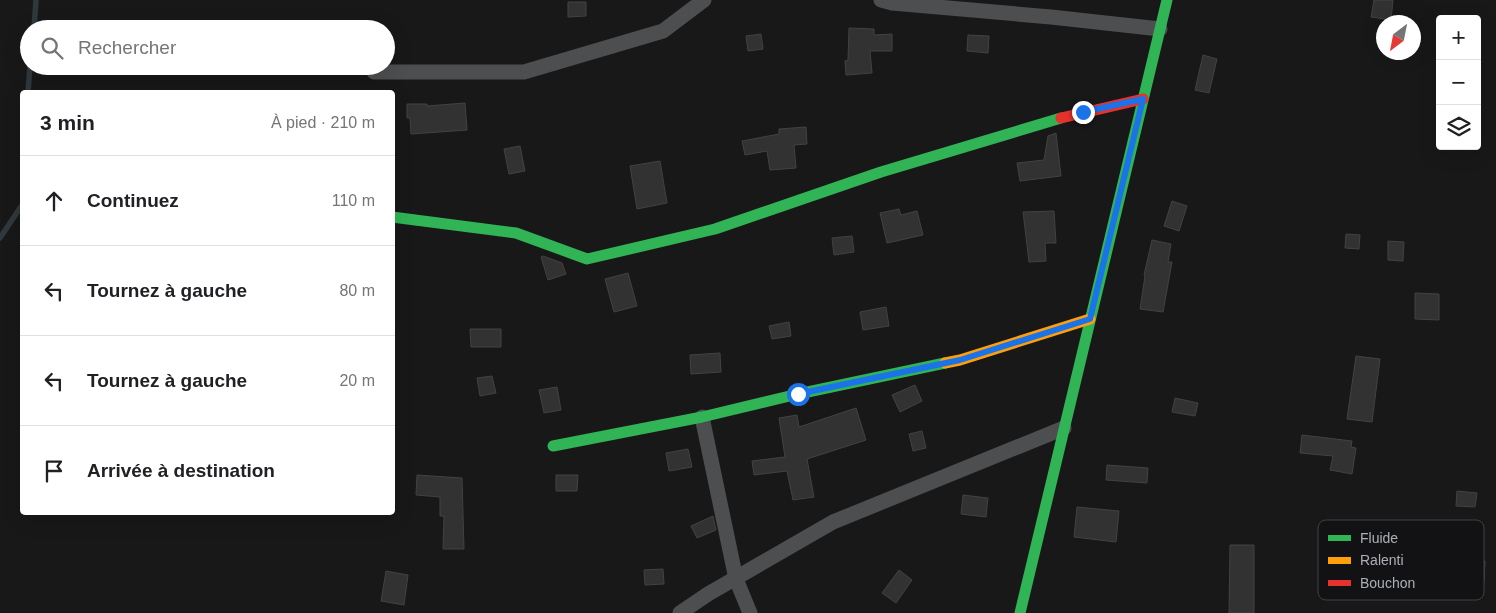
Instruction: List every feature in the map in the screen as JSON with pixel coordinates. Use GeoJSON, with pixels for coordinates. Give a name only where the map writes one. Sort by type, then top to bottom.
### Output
{"type":"FeatureCollection","features":[{"type":"Feature","properties":{"kind":"street"},"geometry":{"type":"LineString","coordinates":[[395,72],[524,72],[663,31],[704,0]]}},
{"type":"Feature","properties":{"kind":"street"},"geometry":{"type":"LineString","coordinates":[[881,0],[892,3],[1051,16],[1160,30]]}},
{"type":"Feature","properties":{"kind":"street"},"geometry":{"type":"LineString","coordinates":[[1020,613],[1167,0]]}},
{"type":"Feature","properties":{"kind":"street"},"geometry":{"type":"LineString","coordinates":[[395,216],[516,233],[587,259],[715,229],[881,172],[1083,112],[1143,99]]}},
{"type":"Feature","properties":{"kind":"street"},"geometry":{"type":"LineString","coordinates":[[553,446],[702,417],[798,394],[960,360],[1090,319]]}},
{"type":"Feature","properties":{"kind":"street"},"geometry":{"type":"LineString","coordinates":[[702,417],[736,579],[750,613]]}},
{"type":"Feature","properties":{"kind":"street"},"geometry":{"type":"LineString","coordinates":[[680,613],[833,522],[1064,428]]}},
{"type":"Feature","properties":{"kind":"building"},"geometry":{"type":"Polygon","coordinates":[[[1374,0],[1393,0],[1392,15],[1376,15],[1376,18],[1371,17],[1374,0]]]}},
{"type":"Feature","properties":{"kind":"building"},"geometry":{"type":"Polygon","coordinates":[[[568,2],[586,2],[586,16],[568,17],[568,2]]]}},
{"type":"Feature","properties":{"kind":"building"},"geometry":{"type":"Polygon","coordinates":[[[849,28],[874,29],[874,35],[892,34],[892,51],[870,51],[872,73],[846,75],[845,61],[848,60],[849,28]]]}},
{"type":"Feature","properties":{"kind":"building"},"geometry":{"type":"Polygon","coordinates":[[[761,34],[763,49],[748,51],[746,36],[761,34]]]}},
{"type":"Feature","properties":{"kind":"building"},"geometry":{"type":"Polygon","coordinates":[[[968,35],[989,36],[988,53],[967,51],[968,35]]]}},
{"type":"Feature","properties":{"kind":"building"},"geometry":{"type":"Polygon","coordinates":[[[1203,55],[1217,59],[1209,93],[1195,90],[1203,55]]]}},
{"type":"Feature","properties":{"kind":"building"},"geometry":{"type":"Polygon","coordinates":[[[465,103],[467,130],[411,134],[410,118],[407,118],[407,104],[427,104],[427,106],[465,103]]]}},
{"type":"Feature","properties":{"kind":"building"},"geometry":{"type":"Polygon","coordinates":[[[806,127],[807,144],[794,145],[796,168],[770,170],[767,151],[745,155],[742,141],[779,134],[779,129],[806,127]]]}},
{"type":"Feature","properties":{"kind":"building"},"geometry":{"type":"Polygon","coordinates":[[[1056,133],[1061,176],[1020,181],[1017,163],[1044,160],[1048,136],[1056,133]]]}},
{"type":"Feature","properties":{"kind":"building"},"geometry":{"type":"Polygon","coordinates":[[[520,146],[525,171],[509,174],[504,149],[520,146]]]}},
{"type":"Feature","properties":{"kind":"building"},"geometry":{"type":"Polygon","coordinates":[[[660,161],[667,203],[637,209],[630,166],[660,161]]]}},
{"type":"Feature","properties":{"kind":"building"},"geometry":{"type":"Polygon","coordinates":[[[1172,201],[1187,206],[1179,231],[1164,226],[1172,201]]]}},
{"type":"Feature","properties":{"kind":"building"},"geometry":{"type":"Polygon","coordinates":[[[899,209],[901,215],[917,211],[923,235],[887,243],[880,213],[899,209]]]}},
{"type":"Feature","properties":{"kind":"building"},"geometry":{"type":"Polygon","coordinates":[[[1054,211],[1056,243],[1045,243],[1046,261],[1029,262],[1023,212],[1054,211]]]}},
{"type":"Feature","properties":{"kind":"building"},"geometry":{"type":"Polygon","coordinates":[[[1346,234],[1360,235],[1359,249],[1345,248],[1346,234]]]}},
{"type":"Feature","properties":{"kind":"building"},"geometry":{"type":"Polygon","coordinates":[[[852,236],[854,252],[834,255],[832,238],[852,236]]]}},
{"type":"Feature","properties":{"kind":"building"},"geometry":{"type":"Polygon","coordinates":[[[1152,240],[1171,244],[1168,262],[1172,262],[1163,312],[1140,309],[1144,275],[1152,240]]]}},
{"type":"Feature","properties":{"kind":"building"},"geometry":{"type":"Polygon","coordinates":[[[1388,241],[1404,242],[1403,261],[1388,260],[1388,241]]]}},
{"type":"Feature","properties":{"kind":"building"},"geometry":{"type":"Polygon","coordinates":[[[543,256],[562,263],[566,274],[548,280],[541,257],[543,256]]]}},
{"type":"Feature","properties":{"kind":"building"},"geometry":{"type":"Polygon","coordinates":[[[628,273],[637,306],[614,312],[605,279],[628,273]]]}},
{"type":"Feature","properties":{"kind":"building"},"geometry":{"type":"Polygon","coordinates":[[[1415,293],[1439,294],[1439,320],[1415,319],[1415,293]]]}},
{"type":"Feature","properties":{"kind":"building"},"geometry":{"type":"Polygon","coordinates":[[[886,307],[889,326],[863,330],[860,312],[886,307]]]}},
{"type":"Feature","properties":{"kind":"building"},"geometry":{"type":"Polygon","coordinates":[[[789,322],[791,336],[772,339],[769,326],[789,322]]]}},
{"type":"Feature","properties":{"kind":"building"},"geometry":{"type":"Polygon","coordinates":[[[470,329],[501,329],[501,347],[471,347],[470,329]]]}},
{"type":"Feature","properties":{"kind":"building"},"geometry":{"type":"Polygon","coordinates":[[[720,353],[721,372],[691,374],[690,355],[720,353]]]}},
{"type":"Feature","properties":{"kind":"building"},"geometry":{"type":"Polygon","coordinates":[[[1356,356],[1380,359],[1372,422],[1347,419],[1356,356]]]}},
{"type":"Feature","properties":{"kind":"building"},"geometry":{"type":"Polygon","coordinates":[[[492,376],[496,393],[480,396],[477,378],[492,376]]]}},
{"type":"Feature","properties":{"kind":"building"},"geometry":{"type":"Polygon","coordinates":[[[915,385],[922,401],[900,412],[892,395],[915,385]]]}},
{"type":"Feature","properties":{"kind":"building"},"geometry":{"type":"Polygon","coordinates":[[[557,387],[561,410],[544,413],[539,390],[557,387]]]}},
{"type":"Feature","properties":{"kind":"building"},"geometry":{"type":"Polygon","coordinates":[[[1175,398],[1198,403],[1195,416],[1172,412],[1175,398]]]}},
{"type":"Feature","properties":{"kind":"building"},"geometry":{"type":"Polygon","coordinates":[[[856,408],[866,440],[807,459],[814,497],[793,500],[787,471],[754,475],[752,461],[785,457],[779,418],[797,415],[799,427],[856,408]]]}},
{"type":"Feature","properties":{"kind":"building"},"geometry":{"type":"Polygon","coordinates":[[[922,431],[926,448],[913,451],[909,434],[922,431]]]}},
{"type":"Feature","properties":{"kind":"building"},"geometry":{"type":"Polygon","coordinates":[[[1302,435],[1352,441],[1351,447],[1356,448],[1352,474],[1330,470],[1333,456],[1300,453],[1302,435]]]}},
{"type":"Feature","properties":{"kind":"building"},"geometry":{"type":"Polygon","coordinates":[[[688,449],[692,467],[669,471],[666,453],[688,449]]]}},
{"type":"Feature","properties":{"kind":"building"},"geometry":{"type":"Polygon","coordinates":[[[1107,465],[1148,468],[1147,483],[1106,480],[1107,465]]]}},
{"type":"Feature","properties":{"kind":"building"},"geometry":{"type":"Polygon","coordinates":[[[417,475],[462,478],[464,549],[443,549],[444,516],[440,516],[440,497],[416,495],[417,475]]]}},
{"type":"Feature","properties":{"kind":"building"},"geometry":{"type":"Polygon","coordinates":[[[556,475],[578,475],[577,491],[556,491],[556,475]]]}},
{"type":"Feature","properties":{"kind":"building"},"geometry":{"type":"Polygon","coordinates":[[[1457,491],[1477,493],[1475,507],[1456,506],[1457,491]]]}},
{"type":"Feature","properties":{"kind":"building"},"geometry":{"type":"Polygon","coordinates":[[[963,495],[988,498],[986,517],[961,514],[963,495]]]}},
{"type":"Feature","properties":{"kind":"building"},"geometry":{"type":"Polygon","coordinates":[[[1077,507],[1119,511],[1116,542],[1074,537],[1077,507]]]}},
{"type":"Feature","properties":{"kind":"building"},"geometry":{"type":"Polygon","coordinates":[[[713,516],[716,530],[697,538],[691,526],[713,516]]]}},
{"type":"Feature","properties":{"kind":"building"},"geometry":{"type":"Polygon","coordinates":[[[1230,545],[1254,545],[1254,613],[1229,613],[1230,545]]]}},
{"type":"Feature","properties":{"kind":"building"},"geometry":{"type":"Polygon","coordinates":[[[663,569],[664,584],[645,585],[644,570],[663,569]]]}},
{"type":"Feature","properties":{"kind":"building"},"geometry":{"type":"Polygon","coordinates":[[[899,570],[912,580],[896,603],[882,593],[899,570]]]}},
{"type":"Feature","properties":{"kind":"building"},"geometry":{"type":"Polygon","coordinates":[[[386,571],[408,575],[404,605],[381,601],[386,571]]]}},
{"type":"Feature","properties":{"kind":"waterway"},"geometry":{"type":"LineString","coordinates":[[35,20],[36,0]]}},
{"type":"Feature","properties":{"kind":"waterway"},"geometry":{"type":"LineString","coordinates":[[28,90],[29,75]]}},
{"type":"Feature","properties":{"kind":"waterway"},"geometry":{"type":"LineString","coordinates":[[0,238],[20,208]]}},
{"type":"Feature","properties":{"kind":"traffic: fast"},"geometry":{"type":"LineString","coordinates":[[1020,613],[1167,0]]}},
{"type":"Feature","properties":{"kind":"traffic: fast"},"geometry":{"type":"LineString","coordinates":[[395,217],[516,233],[587,259],[715,229],[881,172],[1061,118]]}},
{"type":"Feature","properties":{"kind":"traffic: fast"},"geometry":{"type":"LineString","coordinates":[[553,446],[702,417],[798,394],[945,363]]}},
{"type":"Feature","properties":{"kind":"traffic: slow"},"geometry":{"type":"LineString","coordinates":[[945,363],[1090,319]]}},
{"type":"Feature","properties":{"kind":"traffic: jam"},"geometry":{"type":"LineString","coordinates":[[1061,118],[1143,99]]}},
{"type":"Feature","properties":{"kind":"route"},"geometry":{"type":"LineString","coordinates":[[798,394],[960,360],[1090,319],[1143,99],[1083,112]]}}]}
